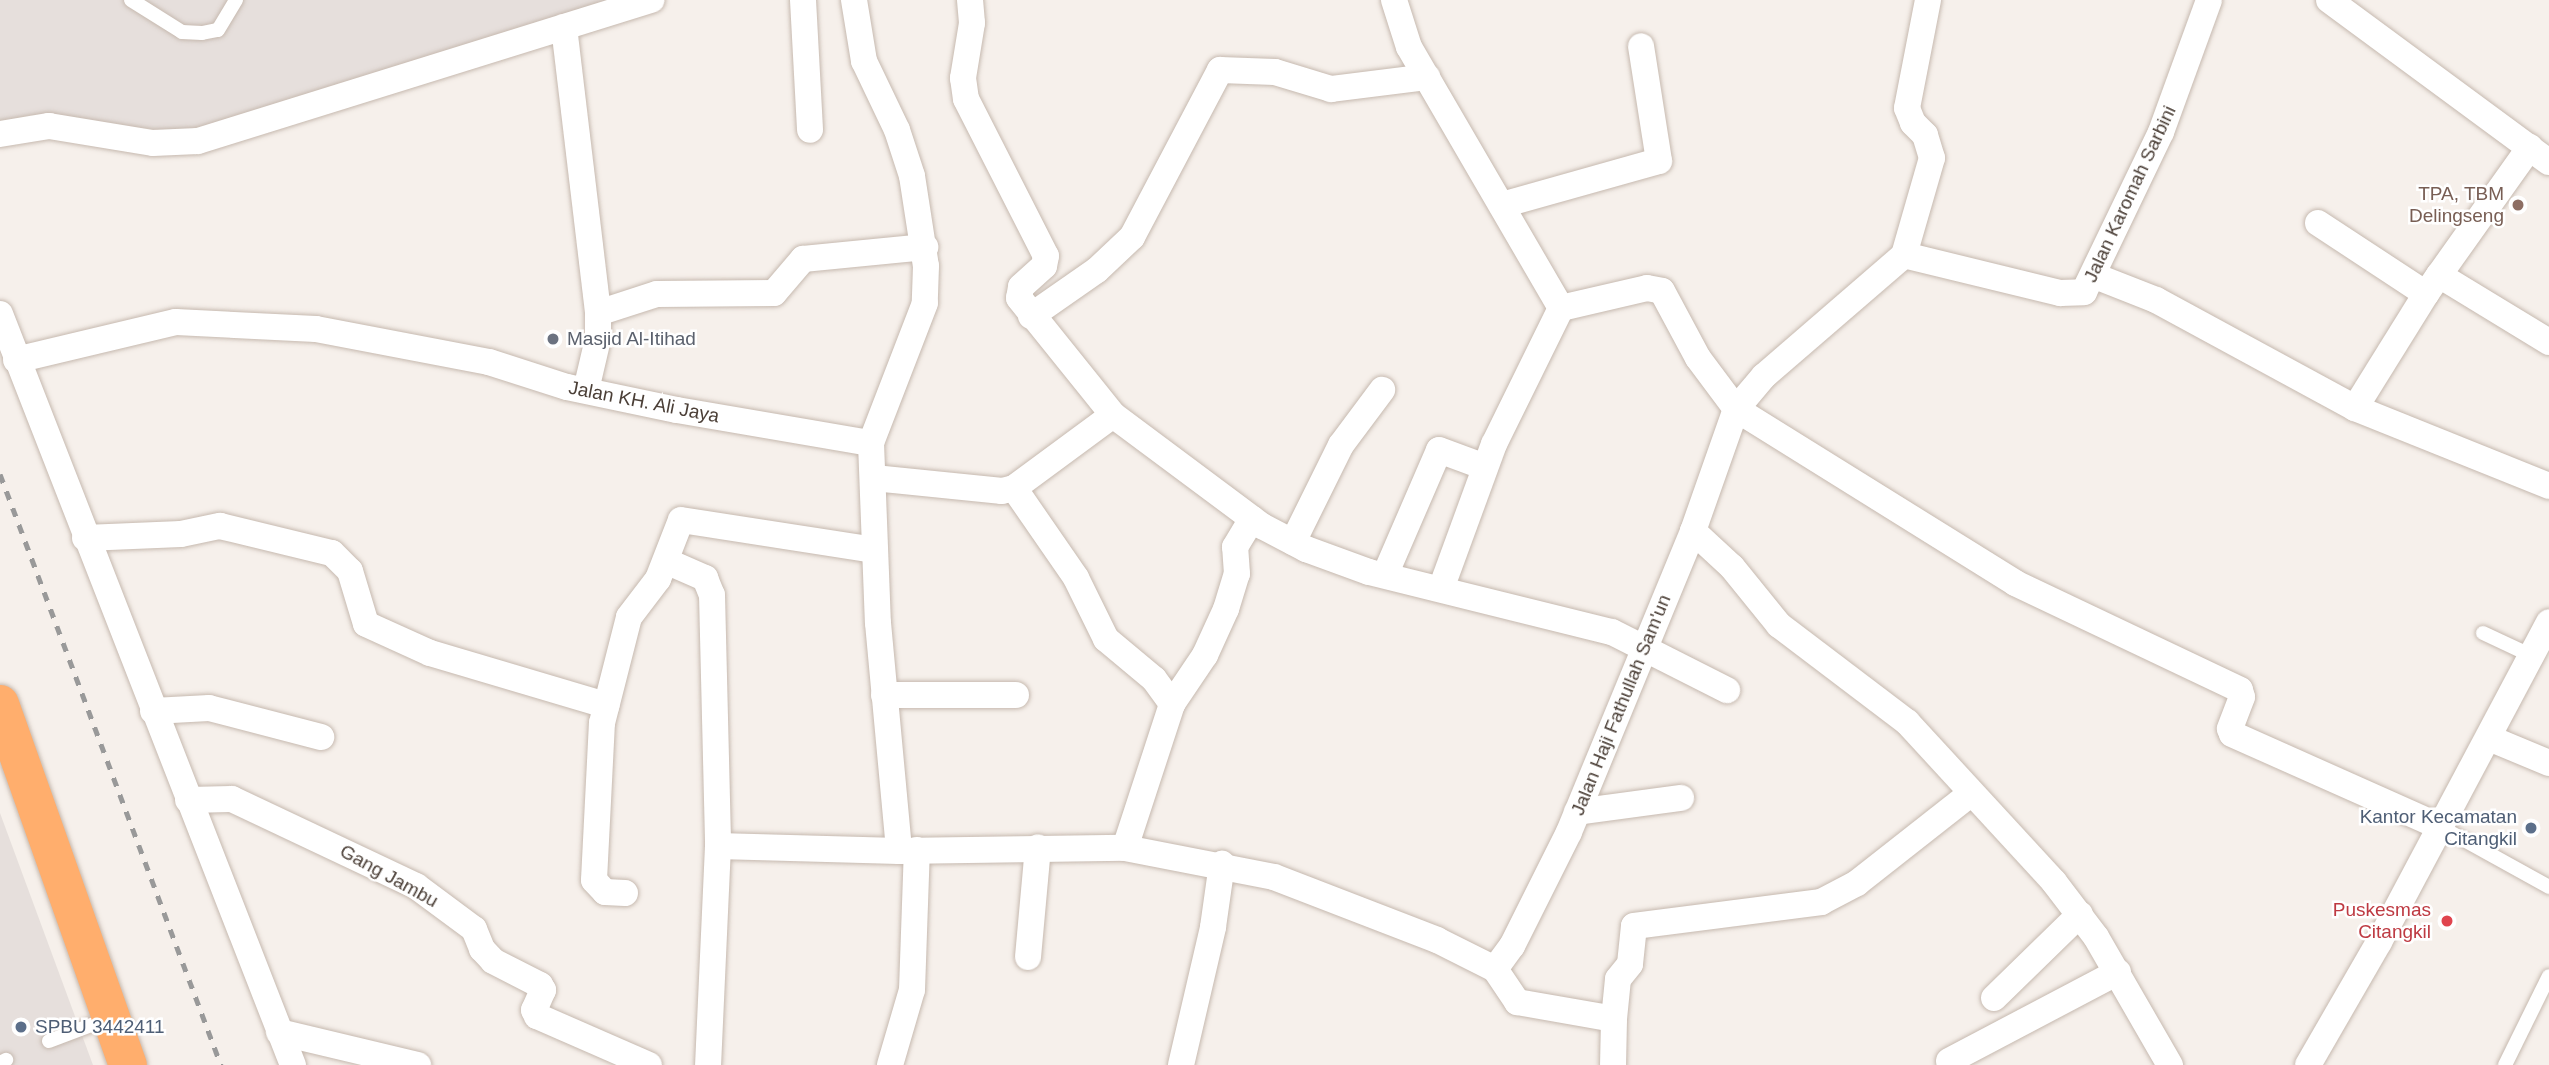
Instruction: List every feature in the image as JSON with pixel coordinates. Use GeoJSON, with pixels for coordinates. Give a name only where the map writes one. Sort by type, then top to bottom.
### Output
{"type":"FeatureCollection","features":[{"type":"Feature","properties":{"kind":"highway"},"geometry":{"type":"LineString","coordinates":[[0,704],[128,1065]]}},
{"type":"Feature","properties":{"kind":"street"},"geometry":{"type":"LineString","coordinates":[[0,134],[50,126],[153,143],[198,141],[652,0]]}},
{"type":"Feature","properties":{"kind":"street"},"geometry":{"type":"LineString","coordinates":[[803,0],[810,130]]}},
{"type":"Feature","properties":{"kind":"street"},"geometry":{"type":"LineString","coordinates":[[854,0],[864,61],[897,130],[920,210],[925,247],[925,303],[871,443],[874,550],[884,695],[908,851],[912,990],[890,1065]]}},
{"type":"Feature","properties":{"kind":"street"},"geometry":{"type":"LineString","coordinates":[[970,0],[972,23],[963,78],[967,99],[1046,257],[1044,266],[1018,292],[1031,316],[1113,415],[1252,519],[1293,542],[1385,575],[1612,632],[1727,690]]}},
{"type":"Feature","properties":{"kind":"street"},"geometry":{"type":"LineString","coordinates":[[1394,0],[1409,47],[1561,307]]}},
{"type":"Feature","properties":{"kind":"street"},"geometry":{"type":"LineString","coordinates":[[1736,409],[1764,376],[1904,255],[1932,158],[1925,135],[1913,124],[1907,108],[1928,0]]}},
{"type":"Feature","properties":{"kind":"street","name":"Jalan Karomah Sarbini"},"geometry":{"type":"LineString","coordinates":[[1904,255],[2060,293],[2084,292],[2095,276],[2161,132],[2209,0]]}},
{"type":"Feature","properties":{"kind":"street"},"geometry":{"type":"LineString","coordinates":[[2329,0],[2539,154],[2432,284],[2355,408]]}},
{"type":"Feature","properties":{"kind":"street"},"geometry":{"type":"LineString","coordinates":[[564,27],[598,313],[598,339],[586,390]]}},
{"type":"Feature","properties":{"kind":"street"},"geometry":{"type":"LineString","coordinates":[[1502,205],[1658,161],[1641,46]]}},
{"type":"Feature","properties":{"kind":"street"},"geometry":{"type":"LineString","coordinates":[[1031,316],[1097,270],[1132,237],[1223,68],[1275,72],[1331,89],[1427,77]]}},
{"type":"Feature","properties":{"kind":"street"},"geometry":{"type":"LineString","coordinates":[[2318,223],[2549,342]]}},
{"type":"Feature","properties":{"kind":"street"},"geometry":{"type":"LineString","coordinates":[[598,313],[657,294],[774,293],[803,259],[925,247]]}},
{"type":"Feature","properties":{"kind":"street"},"geometry":{"type":"LineString","coordinates":[[2095,276],[2156,300],[2355,408],[2549,486]]}},
{"type":"Feature","properties":{"kind":"street"},"geometry":{"type":"LineString","coordinates":[[1561,307],[1647,288],[1662,291],[1698,358],[1736,409],[2015,583],[2240,690],[2242,697],[2230,729],[2232,734],[2439,826]]}},
{"type":"Feature","properties":{"kind":"street"},"geometry":{"type":"LineString","coordinates":[[1441,589],[1485,467],[1561,307]]}},
{"type":"Feature","properties":{"kind":"street"},"geometry":{"type":"LineString","coordinates":[[0,314],[85,538],[293,1065]]}},
{"type":"Feature","properties":{"kind":"street","name":"Jalan KH. Ali Jaya"},"geometry":{"type":"LineString","coordinates":[[16,360],[176,322],[249,323],[356,334],[489,362],[586,390],[871,443]]}},
{"type":"Feature","properties":{"kind":"street"},"geometry":{"type":"LineString","coordinates":[[1293,542],[1341,445],[1381,390]]}},
{"type":"Feature","properties":{"kind":"street","name":"Jalan Haji Fathullah Sam'un"},"geometry":{"type":"LineString","coordinates":[[1495,970],[1512,946],[1577,812],[1693,531],[1736,409]]}},
{"type":"Feature","properties":{"kind":"street"},"geometry":{"type":"LineString","coordinates":[[874,478],[1002,491],[1014,488],[1113,415]]}},
{"type":"Feature","properties":{"kind":"street"},"geometry":{"type":"LineString","coordinates":[[1385,575],[1439,450],[1485,467]]}},
{"type":"Feature","properties":{"kind":"street"},"geometry":{"type":"LineString","coordinates":[[1014,488],[1076,578],[1106,639],[1154,678],[1172,704]]}},
{"type":"Feature","properties":{"kind":"street"},"geometry":{"type":"LineString","coordinates":[[625,893],[605,892],[594,880],[598,760],[606,705],[629,617],[666,561],[681,520],[687,518],[874,550]]}},
{"type":"Feature","properties":{"kind":"street"},"geometry":{"type":"LineString","coordinates":[[1125,848],[1172,704],[1205,655],[1226,609],[1238,572],[1235,547],[1252,519]]}},
{"type":"Feature","properties":{"kind":"street"},"geometry":{"type":"LineString","coordinates":[[85,538],[181,534],[220,526],[332,552],[350,571],[366,624],[430,653],[606,705]]}},
{"type":"Feature","properties":{"kind":"street"},"geometry":{"type":"LineString","coordinates":[[1693,531],[1732,567],[1779,625],[1906,722],[2080,914],[2118,972],[2170,1065]]}},
{"type":"Feature","properties":{"kind":"street"},"geometry":{"type":"LineString","coordinates":[[666,561],[705,578],[711,587],[718,846],[708,1065]]}},
{"type":"Feature","properties":{"kind":"street"},"geometry":{"type":"LineString","coordinates":[[2308,1065],[2379,942],[2549,622]]}},
{"type":"Feature","properties":{"kind":"street"},"geometry":{"type":"LineString","coordinates":[[884,695],[1016,695]]}},
{"type":"Feature","properties":{"kind":"street"},"geometry":{"type":"LineString","coordinates":[[153,711],[209,708],[321,737]]}},
{"type":"Feature","properties":{"kind":"street"},"geometry":{"type":"LineString","coordinates":[[2489,738],[2549,763]]}},
{"type":"Feature","properties":{"kind":"street"},"geometry":{"type":"LineString","coordinates":[[1614,1065],[1614,1018],[1618,979],[1630,964],[1634,926],[1821,902],[1857,883],[1970,794]]}},
{"type":"Feature","properties":{"kind":"street"},"geometry":{"type":"LineString","coordinates":[[1577,812],[1681,798]]}},
{"type":"Feature","properties":{"kind":"street","name":"Gang Jambu"},"geometry":{"type":"LineString","coordinates":[[188,800],[232,799],[416,886],[474,929],[482,949],[494,961],[541,987],[534,1010],[543,1020],[649,1065]]}},
{"type":"Feature","properties":{"kind":"street"},"geometry":{"type":"LineString","coordinates":[[718,846],[908,851],[1038,847],[1125,848],[1222,864],[1329,897],[1437,940],[1495,970],[1517,1002],[1614,1018]]}},
{"type":"Feature","properties":{"kind":"street"},"geometry":{"type":"LineString","coordinates":[[1028,957],[1038,847]]}},
{"type":"Feature","properties":{"kind":"street"},"geometry":{"type":"LineString","coordinates":[[1181,1065],[1213,927],[1222,864]]}},
{"type":"Feature","properties":{"kind":"street"},"geometry":{"type":"LineString","coordinates":[[1994,998],[2080,914]]}},
{"type":"Feature","properties":{"kind":"street"},"geometry":{"type":"LineString","coordinates":[[1949,1061],[2118,972]]}},
{"type":"Feature","properties":{"kind":"street"},"geometry":{"type":"LineString","coordinates":[[279,1032],[418,1065]]}},
{"type":"Feature","properties":{"kind":"lane"},"geometry":{"type":"LineString","coordinates":[[131,0],[182,32],[202,33],[218,30],[236,0]]}},
{"type":"Feature","properties":{"kind":"lane"},"geometry":{"type":"LineString","coordinates":[[2483,632],[2532,656]]}},
{"type":"Feature","properties":{"kind":"lane"},"geometry":{"type":"LineString","coordinates":[[2439,826],[2549,887]]}},
{"type":"Feature","properties":{"kind":"lane"},"geometry":{"type":"LineString","coordinates":[[2505,1065],[2549,976]]}},
{"type":"Feature","properties":{"kind":"lane"},"geometry":{"type":"LineString","coordinates":[[49,1041],[111,1017]]}},
{"type":"Feature","properties":{"kind":"shaded area"},"geometry":{"type":"Polygon","coordinates":[[[0,0],[612,0],[197,129],[169,131],[31,115],[0,122],[0,0]]]}},
{"type":"Feature","properties":{"kind":"shaded area"},"geometry":{"type":"Polygon","coordinates":[[[0,813],[93,1065],[0,1065],[0,813]]]}},
{"type":"Feature","properties":{"kind":"railway"},"geometry":{"type":"LineString","coordinates":[[0,474],[221,1065]]}},
{"type":"Feature","properties":{"kind":"place","name":"TPA, TBM Delingseng"},"geometry":{"type":"Point","coordinates":[2518,205]}},
{"type":"Feature","properties":{"kind":"place","name":"Masjid Al-Itihad"},"geometry":{"type":"Point","coordinates":[553,339]}},
{"type":"Feature","properties":{"kind":"place","name":"Kantor Kecamatan Citangkil"},"geometry":{"type":"Point","coordinates":[2531,828]}},
{"type":"Feature","properties":{"kind":"place","name":"Puskesmas Citangkil"},"geometry":{"type":"Point","coordinates":[2447,921]}},
{"type":"Feature","properties":{"kind":"place","name":"SPBU 3442411"},"geometry":{"type":"Point","coordinates":[21,1027]}}]}
